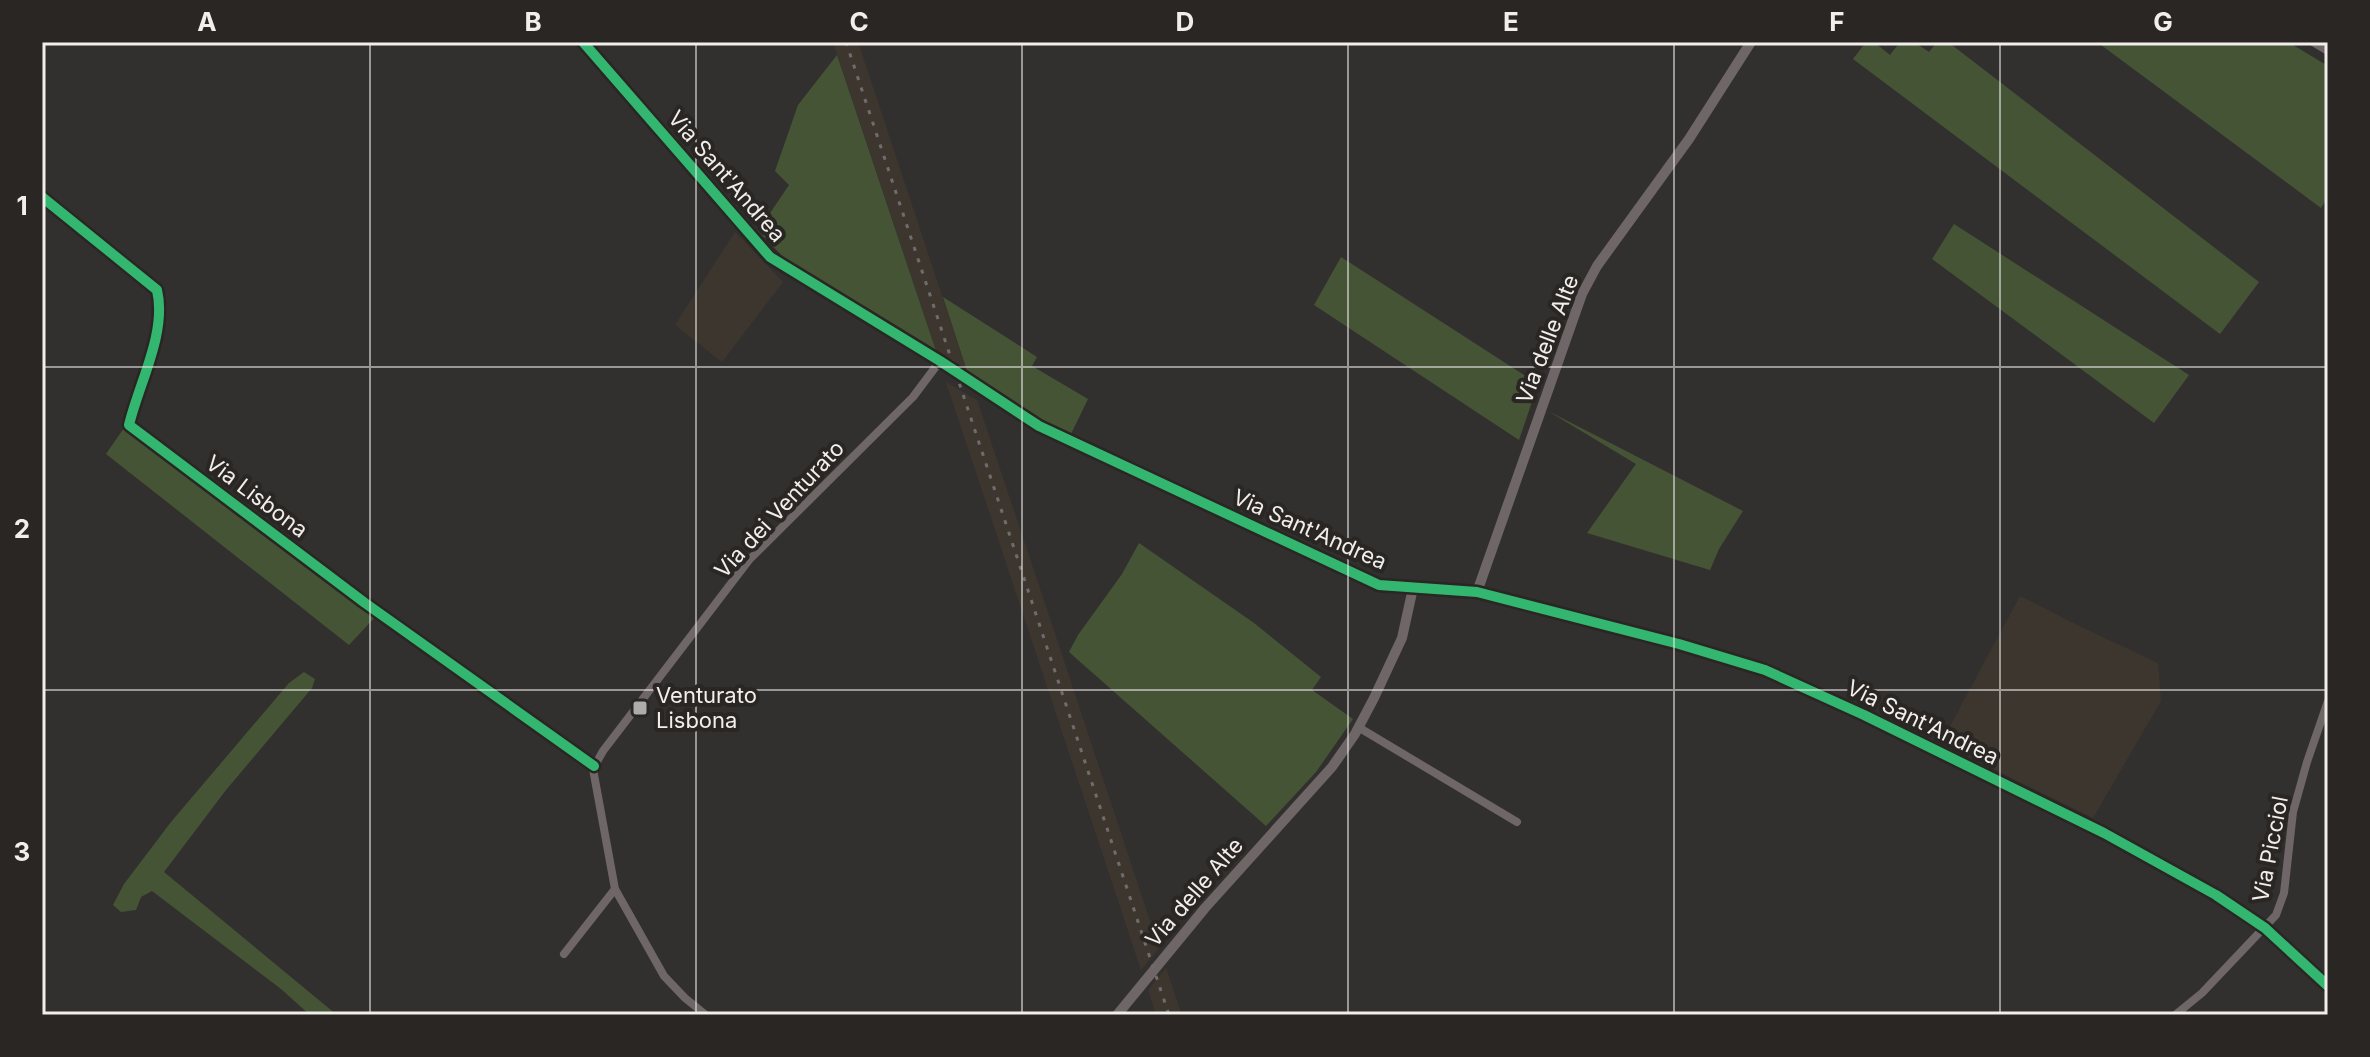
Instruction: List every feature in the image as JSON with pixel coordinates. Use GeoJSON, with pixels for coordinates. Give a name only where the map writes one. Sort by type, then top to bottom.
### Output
{"type":"FeatureCollection","features":[{"type":"Feature","properties":{"kind":"street","name":"Via Sant'Andrea"},"geometry":{"type":"LineString","coordinates":[[583,42],[770,257],[1039,426],[1379,585],[1477,592],[1679,644],[1765,670],[2104,833],[2216,895],[2265,928],[2328,986]]}},
{"type":"Feature","properties":{"kind":"street","name":"Via delle Alte"},"geometry":{"type":"LineString","coordinates":[[1477,592],[1582,294],[1597,266],[1689,139],[1751,42]]}},
{"type":"Feature","properties":{"kind":"street"},"geometry":{"type":"LineString","coordinates":[[2313,42],[2328,51]]}},
{"type":"Feature","properties":{"kind":"street","name":"Via Lisbona"},"geometry":{"type":"LineString","coordinates":[[42,197],[157,290],[158,316],[151,357],[129,425],[365,603],[594,766]]}},
{"type":"Feature","properties":{"kind":"street","name":"Via dei Venturato"},"geometry":{"type":"LineString","coordinates":[[594,766],[749,560],[913,397],[940,361]]}},
{"type":"Feature","properties":{"kind":"street","name":"Via delle Alte"},"geometry":{"type":"LineString","coordinates":[[1117,1015],[1205,908],[1332,767],[1358,727],[1402,638],[1413,588]]}},
{"type":"Feature","properties":{"kind":"street","name":"Via Picciol"},"geometry":{"type":"LineString","coordinates":[[2175,1015],[2202,993],[2276,915],[2284,893],[2293,812],[2328,701]]}},
{"type":"Feature","properties":{"kind":"street"},"geometry":{"type":"LineString","coordinates":[[1358,727],[1517,822]]}},
{"type":"Feature","properties":{"kind":"street"},"geometry":{"type":"LineString","coordinates":[[594,766],[595,787],[615,889],[664,976],[706,1015]]}},
{"type":"Feature","properties":{"kind":"street"},"geometry":{"type":"LineString","coordinates":[[564,954],[615,889]]}},
{"type":"Feature","properties":{"kind":"shaded area"},"geometry":{"type":"Polygon","coordinates":[[[833,42],[858,42],[968,374],[937,354],[833,42]]]}},
{"type":"Feature","properties":{"kind":"shaded area"},"geometry":{"type":"Polygon","coordinates":[[[735,232],[783,282],[722,362],[675,325],[735,232]]]}},
{"type":"Feature","properties":{"kind":"shaded area"},"geometry":{"type":"Polygon","coordinates":[[[946,382],[977,400],[1064,661],[1159,948],[1141,970],[946,382]]]}},
{"type":"Feature","properties":{"kind":"shaded area"},"geometry":{"type":"Polygon","coordinates":[[[2020,596],[2158,663],[2161,701],[2093,818],[1941,743],[2020,596]]]}},
{"type":"Feature","properties":{"kind":"shaded area"},"geometry":{"type":"Polygon","coordinates":[[[1166,968],[1182,1015],[1156,1015],[1148,990],[1166,968]]]}},
{"type":"Feature","properties":{"kind":"green space"},"geometry":{"type":"Polygon","coordinates":[[[1866,42],[1874,42],[1890,55],[1900,42],[1914,42],[1929,52],[1937,42],[1948,42],[2259,282],[2220,334],[1853,59],[1866,42]]]}},
{"type":"Feature","properties":{"kind":"green space"},"geometry":{"type":"Polygon","coordinates":[[[2097,42],[2288,42],[2328,66],[2328,196],[2321,208],[2097,42]]]}},
{"type":"Feature","properties":{"kind":"green space"},"geometry":{"type":"Polygon","coordinates":[[[837,55],[937,354],[795,269],[758,231],[789,185],[775,171],[798,105],[837,55]]]}},
{"type":"Feature","properties":{"kind":"green space"},"geometry":{"type":"Polygon","coordinates":[[[1954,224],[2189,375],[2154,423],[1932,259],[1954,224]]]}},
{"type":"Feature","properties":{"kind":"green space"},"geometry":{"type":"Polygon","coordinates":[[[1341,257],[1538,384],[1519,440],[1314,305],[1341,257]]]}},
{"type":"Feature","properties":{"kind":"green space"},"geometry":{"type":"Polygon","coordinates":[[[943,297],[1037,357],[1032,366],[1088,399],[1071,434],[968,374],[943,297]]]}},
{"type":"Feature","properties":{"kind":"green space"},"geometry":{"type":"Polygon","coordinates":[[[1548,411],[1743,511],[1710,570],[1587,533],[1636,464],[1548,411]]]}},
{"type":"Feature","properties":{"kind":"green space"},"geometry":{"type":"Polygon","coordinates":[[[126,425],[249,523],[376,616],[349,645],[106,454],[126,425]]]}},
{"type":"Feature","properties":{"kind":"green space"},"geometry":{"type":"Polygon","coordinates":[[[1139,543],[1254,623],[1321,677],[1312,690],[1353,719],[1316,772],[1266,826],[1069,652],[1122,574],[1139,543]]]}},
{"type":"Feature","properties":{"kind":"green space"},"geometry":{"type":"Polygon","coordinates":[[[304,672],[315,679],[312,688],[226,790],[164,872],[337,1015],[310,1015],[281,989],[152,891],[141,897],[136,910],[121,912],[113,905],[124,884],[171,822],[289,683],[304,672]]]}},
{"type":"Feature","properties":{"kind":"railway"},"geometry":{"type":"LineString","coordinates":[[846,42],[1169,1015]]}},
{"type":"Feature","properties":{"kind":"cycle path"},"geometry":{"type":"LineString","coordinates":[[583,42],[770,257],[1039,426],[1379,585],[1477,592],[1679,644],[1765,670],[2104,833],[2216,895],[2265,928],[2328,986]]}},
{"type":"Feature","properties":{"kind":"cycle path"},"geometry":{"type":"LineString","coordinates":[[42,197],[157,290],[159,306],[155,341],[129,425],[365,603],[594,766]]}},
{"type":"Feature","properties":{"kind":"place","name":"Venturato Lisbona"},"geometry":{"type":"Point","coordinates":[640,708]}}]}
